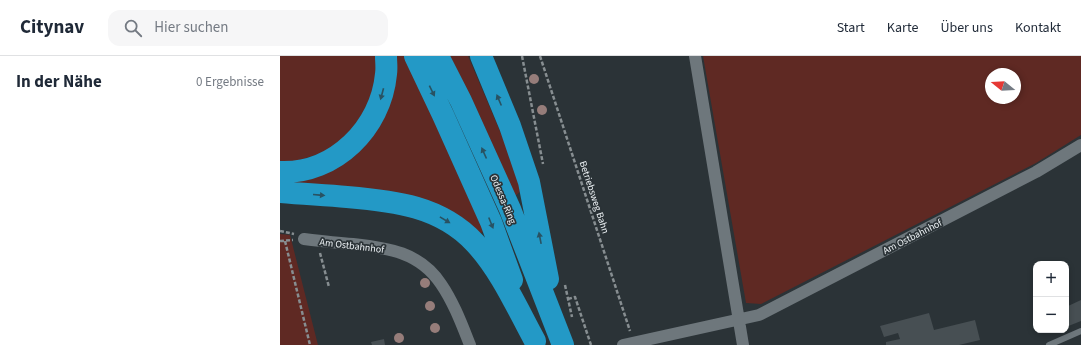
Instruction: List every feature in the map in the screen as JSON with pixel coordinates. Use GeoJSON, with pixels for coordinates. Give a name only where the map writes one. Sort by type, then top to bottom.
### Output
{"type":"FeatureCollection","features":[{"type":"Feature","properties":{"kind":"highway"},"geometry":{"type":"LineString","coordinates":[[280,172],[294,173],[319,166],[338,156],[357,140],[374,118],[381,98],[386,74],[386,56]]}},
{"type":"Feature","properties":{"kind":"highway"},"geometry":{"type":"LineString","coordinates":[[415,56],[444,115],[491,222],[535,343]]}},
{"type":"Feature","properties":{"kind":"highway","name":"Odessa-Ring"},"geometry":{"type":"LineString","coordinates":[[438,56],[461,101],[510,209],[560,338]]}},
{"type":"Feature","properties":{"kind":"highway"},"geometry":{"type":"LineString","coordinates":[[481,56],[510,126],[529,182],[560,338]]}},
{"type":"Feature","properties":{"kind":"highway"},"geometry":{"type":"LineString","coordinates":[[280,192],[379,200],[418,207],[439,216],[459,228],[475,243],[493,266],[535,343]]}},
{"type":"Feature","properties":{"kind":"street"},"geometry":{"type":"LineString","coordinates":[[695,56],[743,345]]}},
{"type":"Feature","properties":{"kind":"street","name":"Am Ostbahnhof"},"geometry":{"type":"LineString","coordinates":[[628,344],[758,316],[1036,172],[1081,145]]}},
{"type":"Feature","properties":{"kind":"street","name":"Am Ostbahnhof"},"geometry":{"type":"LineString","coordinates":[[304,239],[382,247],[406,255],[418,261],[428,268],[441,284],[455,309],[470,345]]}},
{"type":"Feature","properties":{"kind":"lane"},"geometry":{"type":"LineString","coordinates":[[1049,345],[1081,331]]}},
{"type":"Feature","properties":{"kind":"path","name":"Betriebsweg Bahn"},"geometry":{"type":"LineString","coordinates":[[540,56],[628,344]]}},
{"type":"Feature","properties":{"kind":"path"},"geometry":{"type":"LineString","coordinates":[[285,241],[310,345]]}},
{"type":"Feature","properties":{"kind":"path"},"geometry":{"type":"LineString","coordinates":[[317,241],[329,287]]}},
{"type":"Feature","properties":{"kind":"path"},"geometry":{"type":"LineString","coordinates":[[568,299],[575,297],[591,345]]}},
{"type":"Feature","properties":{"kind":"shaded area"},"geometry":{"type":"Polygon","coordinates":[[[280,56],[380,56],[369,108],[335,149],[280,166],[280,56]]]}},
{"type":"Feature","properties":{"kind":"shaded area"},"geometry":{"type":"Polygon","coordinates":[[[394,56],[404,56],[429,105],[484,231],[477,236],[281,181],[340,163],[394,56]]]}},
{"type":"Feature","properties":{"kind":"shaded area"},"geometry":{"type":"Polygon","coordinates":[[[450,56],[468,56],[508,150],[521,191],[514,197],[450,56]]]}},
{"type":"Feature","properties":{"kind":"shaded area"},"geometry":{"type":"Polygon","coordinates":[[[703,56],[1081,56],[1081,135],[1036,163],[761,304],[746,303],[703,56]]]}},
{"type":"Feature","properties":{"kind":"shaded area"},"geometry":{"type":"Polygon","coordinates":[[[280,234],[290,235],[318,345],[280,345],[280,234]]]}},
{"type":"Feature","properties":{"kind":"building"},"geometry":{"type":"Polygon","coordinates":[[[1081,300],[1081,321],[1069,326],[1069,306],[1081,300]]]}},
{"type":"Feature","properties":{"kind":"building"},"geometry":{"type":"Polygon","coordinates":[[[929,313],[934,330],[975,320],[980,340],[959,345],[886,345],[886,342],[900,339],[898,333],[884,337],[880,326],[929,313]]]}},
{"type":"Feature","properties":{"kind":"building"},"geometry":{"type":"Polygon","coordinates":[[[384,339],[385,345],[372,345],[371,342],[384,339]]]}}]}
